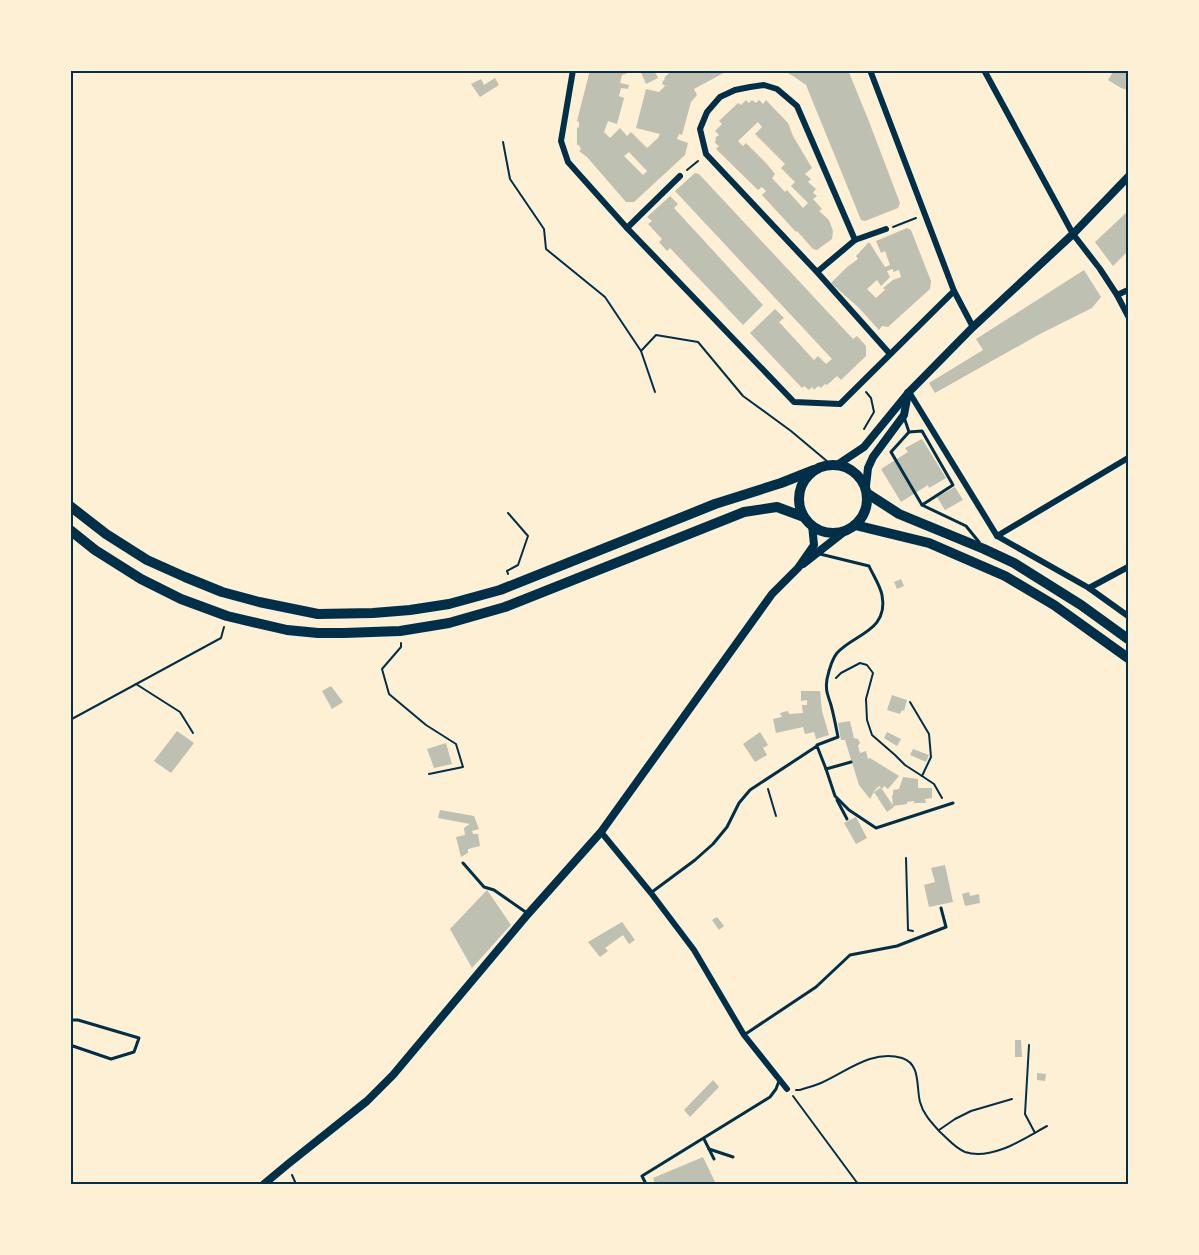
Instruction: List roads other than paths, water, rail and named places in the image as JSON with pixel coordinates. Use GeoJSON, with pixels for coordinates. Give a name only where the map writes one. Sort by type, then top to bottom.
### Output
{"type":"FeatureCollection","features":[{"type":"Feature","properties":{"kind":"highway"},"geometry":{"type":"LineString","coordinates":[[70,506],[147,560],[185,577],[222,592],[318,614],[410,610],[449,604],[500,590],[716,504],[781,483],[822,466],[833,464],[850,469],[860,476],[867,490],[867,507],[863,515],[850,528],[834,533],[820,530],[808,521],[777,507],[744,512],[505,607],[449,623],[400,631],[318,633],[287,630],[227,616],[181,599],[141,579],[95,550],[70,530]]}},
{"type":"Feature","properties":{"kind":"highway"},"geometry":{"type":"LineString","coordinates":[[808,521],[799,503],[800,491],[804,480],[814,470]]}},
{"type":"Feature","properties":{"kind":"highway"},"geometry":{"type":"LineString","coordinates":[[867,490],[899,514],[1014,562],[1081,605],[1128,639]]}},
{"type":"Feature","properties":{"kind":"highway"},"geometry":{"type":"LineString","coordinates":[[850,528],[929,543],[1005,576],[1054,605],[1128,658]]}},
{"type":"Feature","properties":{"kind":"main road"},"geometry":{"type":"LineString","coordinates":[[798,568],[814,545],[808,521]]}},
{"type":"Feature","properties":{"kind":"main road"},"geometry":{"type":"LineString","coordinates":[[264,1185],[367,1101],[393,1075],[528,914],[601,832],[772,594],[798,568],[850,528]]}},
{"type":"Feature","properties":{"kind":"street"},"geometry":{"type":"LineString","coordinates":[[573,70],[561,141],[568,162],[627,228],[794,402],[840,404],[954,291]]}},
{"type":"Feature","properties":{"kind":"street"},"geometry":{"type":"LineString","coordinates":[[870,70],[954,291],[973,327]]}},
{"type":"Feature","properties":{"kind":"street"},"geometry":{"type":"LineString","coordinates":[[984,70],[1073,234],[1100,269],[1128,316]]}},
{"type":"Feature","properties":{"kind":"street"},"geometry":{"type":"LineString","coordinates":[[855,240],[797,106],[777,88],[764,85],[735,90],[720,97],[707,112],[700,129],[706,154],[890,354]]}},
{"type":"Feature","properties":{"kind":"street"},"geometry":{"type":"LineString","coordinates":[[627,228],[680,176]]}},
{"type":"Feature","properties":{"kind":"street"},"geometry":{"type":"LineString","coordinates":[[833,464],[864,447],[909,392],[973,327],[1073,234],[1128,177]]}},
{"type":"Feature","properties":{"kind":"street"},"geometry":{"type":"LineString","coordinates":[[817,272],[855,240],[886,229]]}},
{"type":"Feature","properties":{"kind":"street"},"geometry":{"type":"LineString","coordinates":[[1117,295],[1128,290]]}},
{"type":"Feature","properties":{"kind":"street"},"geometry":{"type":"LineString","coordinates":[[867,490],[868,468],[873,457],[904,415],[909,392]]}},
{"type":"Feature","properties":{"kind":"street"},"geometry":{"type":"LineString","coordinates":[[909,392],[997,536],[1089,588],[1128,616]]}},
{"type":"Feature","properties":{"kind":"street"},"geometry":{"type":"LineString","coordinates":[[997,536],[1128,458]]}},
{"type":"Feature","properties":{"kind":"street"},"geometry":{"type":"LineString","coordinates":[[1089,588],[1128,567]]}},
{"type":"Feature","properties":{"kind":"street"},"geometry":{"type":"LineString","coordinates":[[601,832],[694,950],[744,1035],[787,1089]]}},
{"type":"Feature","properties":{"kind":"lane"},"geometry":{"type":"LineString","coordinates":[[904,415],[909,432]]}},
{"type":"Feature","properties":{"kind":"lane"},"geometry":{"type":"LineString","coordinates":[[922,505],[953,485],[922,431],[909,432],[891,452],[922,505],[966,526],[984,549]]}},
{"type":"Feature","properties":{"kind":"lane"},"geometry":{"type":"LineString","coordinates":[[651,893],[713,844],[727,827],[739,803],[750,790],[817,746],[838,737],[826,693],[829,671],[836,654],[876,624],[883,599],[868,566],[818,553]]}},
{"type":"Feature","properties":{"kind":"lane"},"geometry":{"type":"LineString","coordinates":[[817,746],[835,796],[847,819]]}},
{"type":"Feature","properties":{"kind":"lane"},"geometry":{"type":"LineString","coordinates":[[826,769],[851,762]]}},
{"type":"Feature","properties":{"kind":"lane"},"geometry":{"type":"LineString","coordinates":[[835,796],[849,810],[876,828],[953,803]]}},
{"type":"Feature","properties":{"kind":"lane"},"geometry":{"type":"LineString","coordinates":[[464,863],[484,887],[494,890],[528,914]]}},
{"type":"Feature","properties":{"kind":"lane"},"geometry":{"type":"LineString","coordinates":[[744,1035],[816,987],[850,955],[897,946],[946,927],[941,908]]}},
{"type":"Feature","properties":{"kind":"lane"},"geometry":{"type":"LineString","coordinates":[[70,1020],[140,1038],[134,1052],[111,1059],[70,1045]]}},
{"type":"Feature","properties":{"kind":"lane"},"geometry":{"type":"LineString","coordinates":[[646,1185],[642,1176],[770,1097],[780,1079]]}},
{"type":"Feature","properties":{"kind":"lane"},"geometry":{"type":"LineString","coordinates":[[704,1138],[714,1159]]}},
{"type":"Feature","properties":{"kind":"lane"},"geometry":{"type":"LineString","coordinates":[[709,1149],[734,1157]]}}]}
